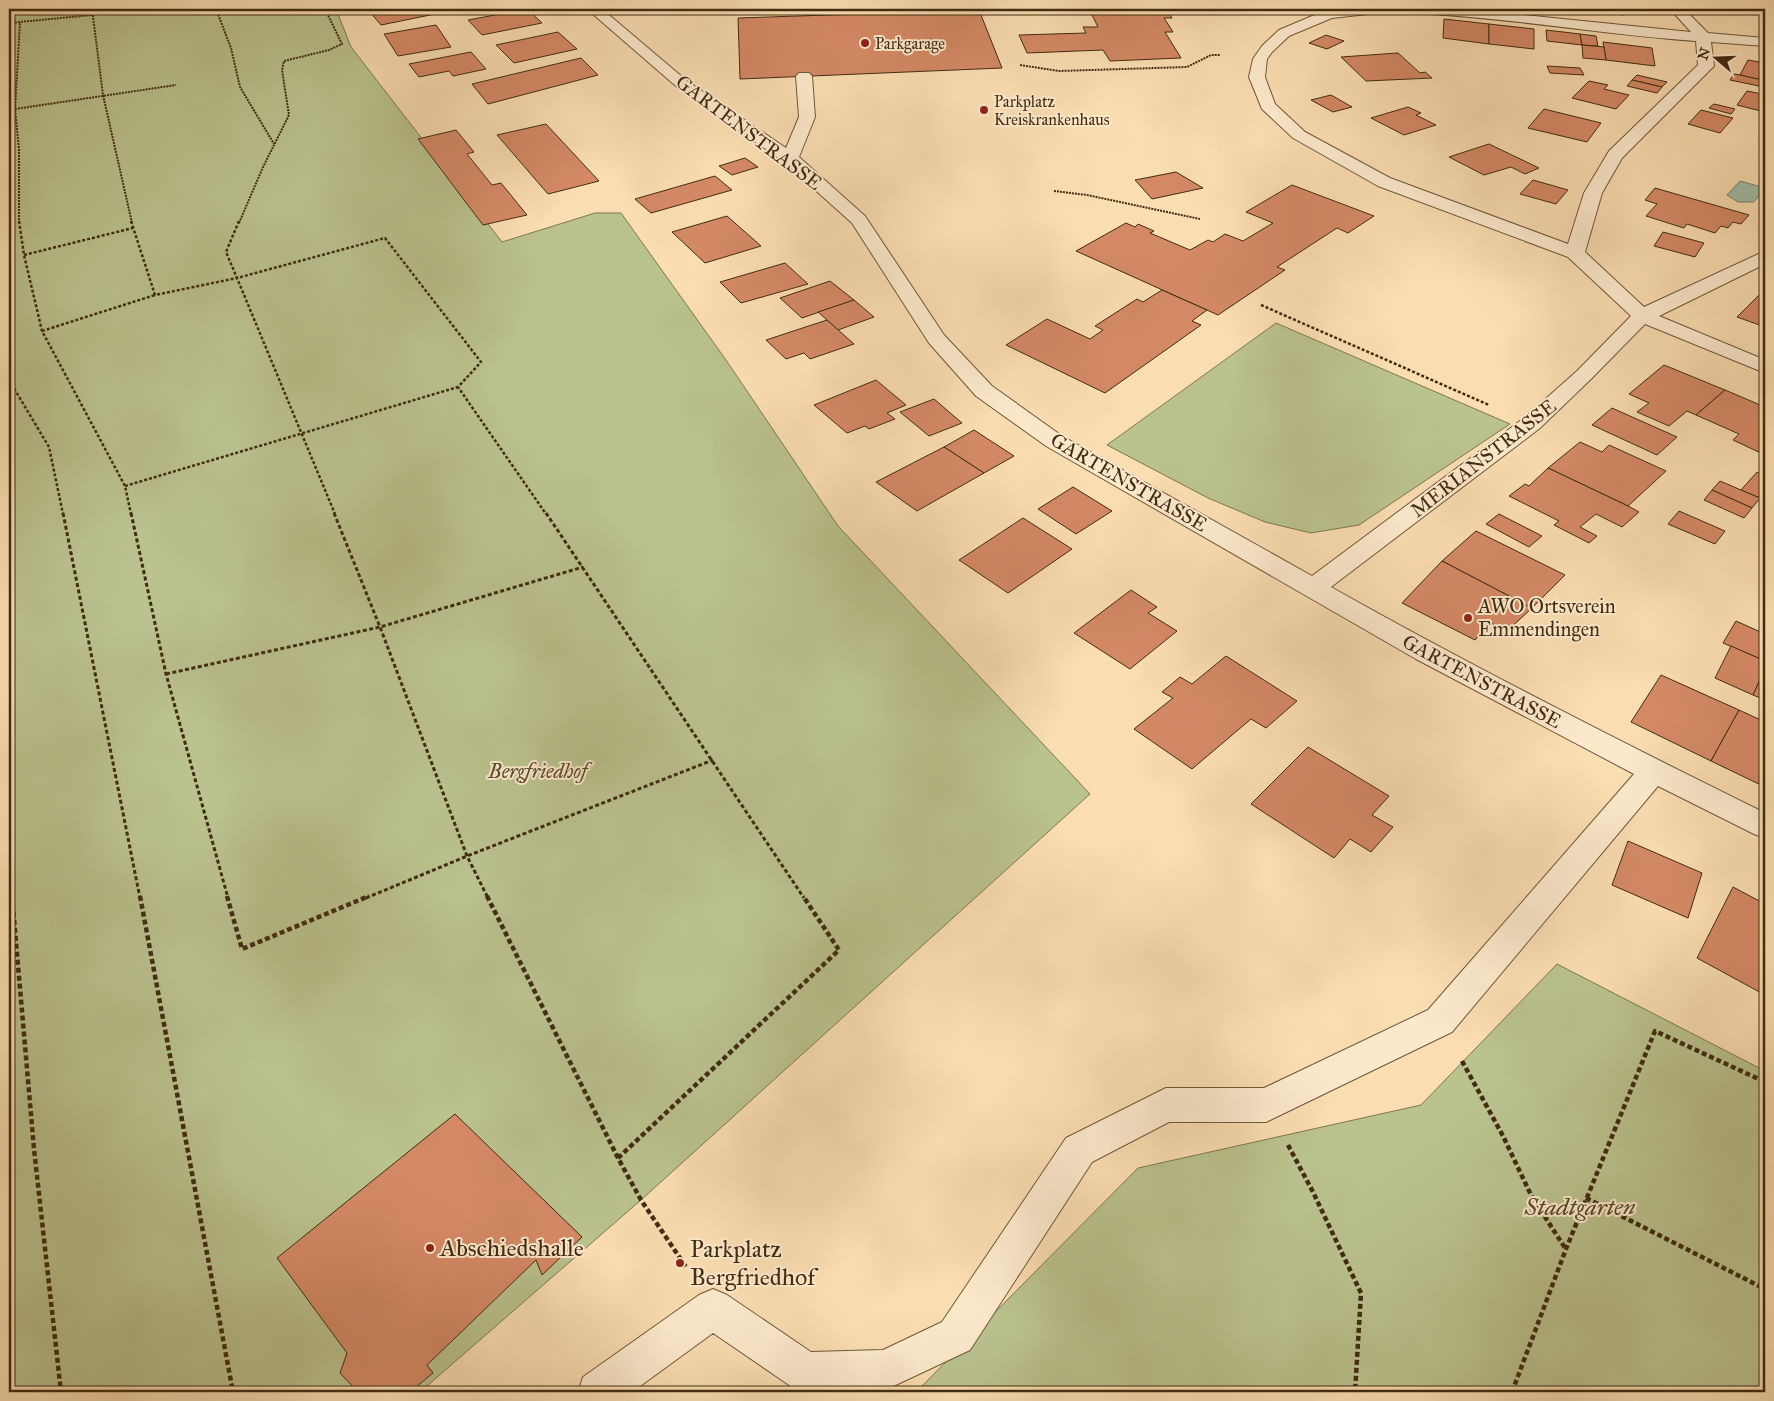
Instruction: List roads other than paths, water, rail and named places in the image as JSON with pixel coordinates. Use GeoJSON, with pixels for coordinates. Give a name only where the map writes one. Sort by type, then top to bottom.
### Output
{"type":"FeatureCollection","features":[{"type":"Feature","properties":{"kind":"street","name":"GARTENSTRASSE"},"geometry":{"type":"LineString","coordinates":[[594,9],[682,84],[790,158],[859,220],[936,340],[984,391],[1054,441],[1425,652],[1654,771],[1765,826]]}},
{"type":"Feature","properties":{"kind":"street"},"geometry":{"type":"LineString","coordinates":[[1575,253],[1593,193],[1615,155],[1706,66],[1703,37],[1677,9]]}},
{"type":"Feature","properties":{"kind":"street"},"geometry":{"type":"LineString","coordinates":[[1765,42],[1644,33],[1492,15],[1428,10],[1324,11],[1284,33],[1260,59],[1258,77],[1268,106],[1299,135],[1384,182],[1575,253],[1642,316],[1765,367]]}},
{"type":"Feature","properties":{"kind":"street"},"geometry":{"type":"LineString","coordinates":[[790,158],[807,117],[804,76]]}},
{"type":"Feature","properties":{"kind":"street","name":"MERIANSTRASSE"},"geometry":{"type":"LineString","coordinates":[[1313,588],[1532,423],[1584,375],[1642,316],[1765,257]]}},
{"type":"Feature","properties":{"kind":"street"},"geometry":{"type":"LineString","coordinates":[[598,1392],[713,1309],[806,1373],[886,1370],[956,1336],[1078,1150],[1166,1105],[1266,1105],[1440,1021],[1654,771]]}},
{"type":"Feature","properties":{"kind":"place","name":"Parkgarage"},"geometry":{"type":"Point","coordinates":[865,43]}},
{"type":"Feature","properties":{"kind":"place","name":"Parkplatz Kreiskrankenhaus"},"geometry":{"type":"Point","coordinates":[984,110]}},
{"type":"Feature","properties":{"kind":"place","name":"AWO Ortsverein Emmendingen"},"geometry":{"type":"Point","coordinates":[1468,618]}},
{"type":"Feature","properties":{"kind":"place","name":"Abschiedshalle"},"geometry":{"type":"Point","coordinates":[430,1248]}},
{"type":"Feature","properties":{"kind":"place","name":"Parkplatz Bergfriedhof"},"geometry":{"type":"Point","coordinates":[680,1263]}},
{"type":"Feature","properties":{"kind":"park label","name":"Bergfriedhof"},"geometry":{"type":"Point","coordinates":[538,771]}},
{"type":"Feature","properties":{"kind":"park label","name":"Stadtgarten"},"geometry":{"type":"Point","coordinates":[1580,1207]}}]}
